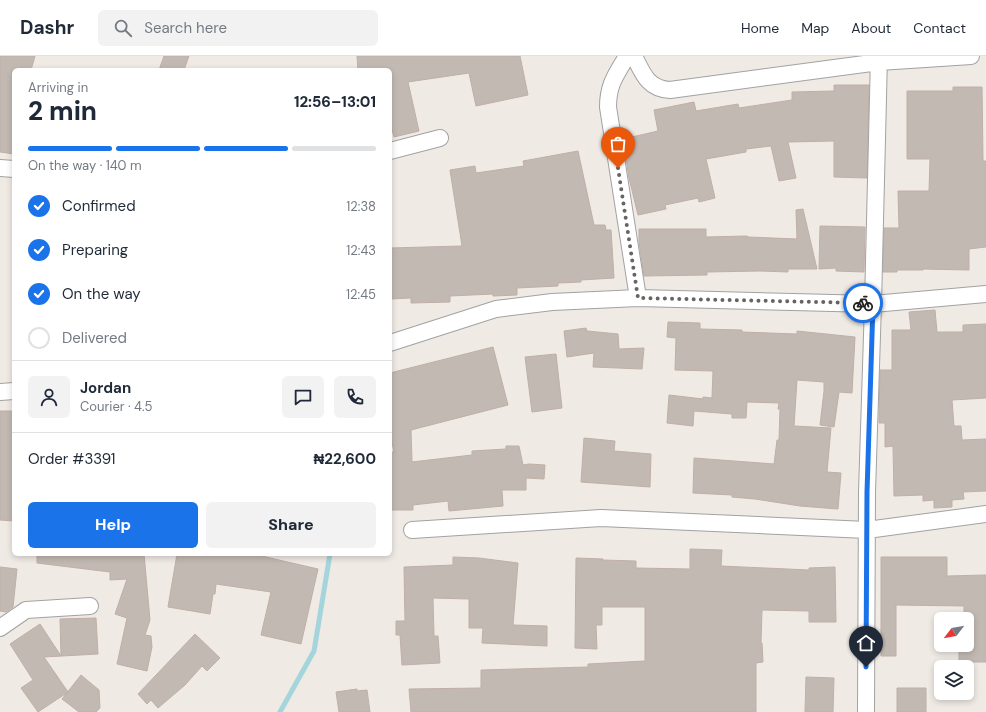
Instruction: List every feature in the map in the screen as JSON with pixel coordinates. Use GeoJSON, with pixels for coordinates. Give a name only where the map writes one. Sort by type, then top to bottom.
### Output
{"type":"FeatureCollection","features":[{"type":"Feature","properties":{"kind":"street"},"geometry":{"type":"LineString","coordinates":[[627,56],[610,86],[608,92],[608,107],[638,298]]}},
{"type":"Feature","properties":{"kind":"street"},"geometry":{"type":"LineString","coordinates":[[634,56],[645,77],[655,87],[670,90],[879,59],[971,56]]}},
{"type":"Feature","properties":{"kind":"street"},"geometry":{"type":"LineString","coordinates":[[866,712],[867,492],[879,59]]}},
{"type":"Feature","properties":{"kind":"street"},"geometry":{"type":"LineString","coordinates":[[392,150],[440,138]]}},
{"type":"Feature","properties":{"kind":"street"},"geometry":{"type":"LineString","coordinates":[[0,168],[12,169]]}},
{"type":"Feature","properties":{"kind":"street"},"geometry":{"type":"LineString","coordinates":[[392,342],[496,309],[552,302],[638,298],[873,304],[986,294]]}},
{"type":"Feature","properties":{"kind":"street"},"geometry":{"type":"LineString","coordinates":[[0,392],[12,391]]}},
{"type":"Feature","properties":{"kind":"street"},"geometry":{"type":"LineString","coordinates":[[412,530],[601,518],[867,530],[986,514]]}},
{"type":"Feature","properties":{"kind":"street"},"geometry":{"type":"LineString","coordinates":[[0,628],[26,610],[90,606]]}},
{"type":"Feature","properties":{"kind":"building"},"geometry":{"type":"Polygon","coordinates":[[[0,56],[35,56],[32,68],[12,68],[12,154],[0,152],[0,56]]]}},
{"type":"Feature","properties":{"kind":"building"},"geometry":{"type":"Polygon","coordinates":[[[164,56],[189,56],[185,68],[160,68],[164,56]]]}},
{"type":"Feature","properties":{"kind":"building"},"geometry":{"type":"Polygon","coordinates":[[[357,56],[520,56],[528,95],[476,106],[469,73],[408,82],[419,131],[394,137],[392,130],[392,68],[358,68],[357,56]]]}},
{"type":"Feature","properties":{"kind":"building"},"geometry":{"type":"Polygon","coordinates":[[[834,85],[869,85],[867,178],[834,177],[834,141],[788,142],[796,178],[779,181],[771,146],[746,149],[746,152],[706,159],[715,198],[699,202],[698,198],[665,205],[666,209],[638,215],[629,178],[623,139],[658,131],[654,110],[694,102],[696,111],[738,104],[739,108],[792,100],[792,92],[834,91],[834,85]]]}},
{"type":"Feature","properties":{"kind":"building"},"geometry":{"type":"Polygon","coordinates":[[[953,87],[982,87],[983,161],[986,161],[986,247],[969,249],[969,270],[923,269],[883,272],[884,228],[899,228],[898,191],[929,191],[930,159],[907,159],[907,91],[953,91],[953,87]]]}},
{"type":"Feature","properties":{"kind":"building"},"geometry":{"type":"Polygon","coordinates":[[[578,151],[594,225],[605,225],[606,230],[611,230],[614,278],[558,283],[558,286],[517,288],[517,295],[493,296],[493,294],[450,296],[450,302],[411,303],[411,298],[392,299],[392,248],[462,246],[450,170],[475,166],[476,173],[524,166],[523,161],[578,151]]]}},
{"type":"Feature","properties":{"kind":"building"},"geometry":{"type":"Polygon","coordinates":[[[803,209],[817,269],[788,269],[788,272],[707,272],[707,275],[644,276],[639,242],[639,229],[706,229],[706,237],[747,236],[797,239],[796,210],[803,209]]]}},
{"type":"Feature","properties":{"kind":"building"},"geometry":{"type":"Polygon","coordinates":[[[820,226],[865,227],[864,272],[836,271],[836,268],[819,269],[820,226]]]}},
{"type":"Feature","properties":{"kind":"building"},"geometry":{"type":"Polygon","coordinates":[[[935,310],[937,332],[963,332],[963,325],[986,324],[986,398],[952,400],[954,426],[961,426],[962,440],[986,439],[986,491],[963,492],[964,499],[952,500],[952,507],[934,508],[934,500],[923,501],[923,495],[894,496],[893,446],[885,447],[885,423],[879,423],[880,370],[892,370],[892,330],[911,330],[909,312],[935,310]]]}},
{"type":"Feature","properties":{"kind":"building"},"geometry":{"type":"Polygon","coordinates":[[[668,322],[700,323],[700,329],[797,334],[797,331],[855,337],[852,393],[839,392],[834,427],[820,425],[824,382],[797,380],[794,426],[831,428],[827,472],[841,473],[838,509],[800,506],[732,497],[732,495],[693,493],[694,458],[774,464],[777,440],[779,440],[780,409],[778,409],[779,403],[747,402],[746,418],[732,418],[732,414],[694,411],[693,426],[667,423],[669,395],[703,399],[703,397],[712,398],[713,371],[675,370],[676,338],[667,337],[668,322]]]}},
{"type":"Feature","properties":{"kind":"building"},"geometry":{"type":"Polygon","coordinates":[[[586,328],[587,331],[618,334],[619,349],[644,348],[642,369],[593,367],[594,353],[567,357],[564,331],[586,328]]]}},
{"type":"Feature","properties":{"kind":"building"},"geometry":{"type":"Polygon","coordinates":[[[493,347],[508,405],[411,430],[412,462],[472,455],[472,451],[506,449],[506,446],[519,446],[523,465],[545,465],[544,479],[526,478],[526,490],[502,490],[503,506],[449,511],[448,501],[413,505],[413,510],[392,510],[392,452],[394,452],[392,442],[392,372],[493,347]]]}},
{"type":"Feature","properties":{"kind":"building"},"geometry":{"type":"Polygon","coordinates":[[[556,354],[562,408],[532,412],[525,357],[556,354]]]}},
{"type":"Feature","properties":{"kind":"building"},"geometry":{"type":"Polygon","coordinates":[[[0,411],[12,411],[12,521],[0,520],[0,411]]]}},
{"type":"Feature","properties":{"kind":"building"},"geometry":{"type":"Polygon","coordinates":[[[584,438],[615,441],[614,451],[651,454],[650,487],[581,482],[584,438]]]}},
{"type":"Feature","properties":{"kind":"building"},"geometry":{"type":"Polygon","coordinates":[[[690,549],[722,550],[721,566],[809,570],[809,568],[835,567],[836,622],[809,622],[809,611],[762,610],[761,643],[763,662],[756,663],[756,712],[411,712],[409,689],[481,688],[481,670],[588,667],[588,664],[645,661],[645,607],[602,607],[602,625],[596,625],[597,649],[575,648],[576,558],[636,561],[636,568],[690,569],[690,549]]]}},
{"type":"Feature","properties":{"kind":"building"},"geometry":{"type":"Polygon","coordinates":[[[37,556],[144,556],[150,620],[145,635],[151,636],[152,647],[147,671],[117,664],[127,618],[115,614],[127,579],[110,580],[110,572],[37,563],[37,556]]]}},
{"type":"Feature","properties":{"kind":"building"},"geometry":{"type":"Polygon","coordinates":[[[177,556],[262,556],[318,569],[301,644],[261,635],[271,592],[216,584],[210,614],[168,607],[177,556]]]}},
{"type":"Feature","properties":{"kind":"building"},"geometry":{"type":"Polygon","coordinates":[[[453,557],[479,558],[518,563],[513,625],[547,626],[547,646],[482,643],[483,628],[469,628],[469,599],[433,598],[434,636],[438,636],[440,663],[402,665],[400,635],[396,635],[396,621],[405,621],[404,567],[453,565],[453,557]]]}},
{"type":"Feature","properties":{"kind":"building"},"geometry":{"type":"Polygon","coordinates":[[[881,557],[947,557],[947,576],[986,575],[986,662],[959,660],[959,652],[974,652],[974,612],[964,612],[964,606],[896,605],[896,656],[881,656],[881,557]]]}},
{"type":"Feature","properties":{"kind":"building"},"geometry":{"type":"Polygon","coordinates":[[[0,567],[17,569],[13,607],[6,612],[0,611],[0,567]]]}},
{"type":"Feature","properties":{"kind":"building"},"geometry":{"type":"Polygon","coordinates":[[[96,618],[98,654],[44,657],[68,692],[38,712],[21,688],[33,680],[10,644],[40,624],[61,656],[60,619],[96,618]]]}},
{"type":"Feature","properties":{"kind":"building"},"geometry":{"type":"Polygon","coordinates":[[[195,634],[220,658],[207,671],[202,666],[185,685],[158,708],[151,700],[147,704],[138,694],[195,634]]]}},
{"type":"Feature","properties":{"kind":"building"},"geometry":{"type":"Polygon","coordinates":[[[81,675],[99,690],[100,708],[96,712],[79,712],[62,699],[81,675]]]}},
{"type":"Feature","properties":{"kind":"building"},"geometry":{"type":"Polygon","coordinates":[[[806,677],[834,678],[833,712],[805,712],[806,677]]]}},
{"type":"Feature","properties":{"kind":"building"},"geometry":{"type":"Polygon","coordinates":[[[897,688],[926,688],[926,712],[897,712],[897,688]]]}},
{"type":"Feature","properties":{"kind":"building"},"geometry":{"type":"Polygon","coordinates":[[[357,689],[357,691],[367,690],[370,712],[339,712],[336,692],[357,689]]]}},
{"type":"Feature","properties":{"kind":"waterway"},"geometry":{"type":"LineString","coordinates":[[280,712],[314,651],[330,556]]}},
{"type":"Feature","properties":{"kind":"way so far"},"geometry":{"type":"LineString","coordinates":[[618,168],[638,298],[863,303]]}},
{"type":"Feature","properties":{"kind":"route"},"geometry":{"type":"LineString","coordinates":[[863,303],[873,304],[867,492],[866,667]]}}]}
